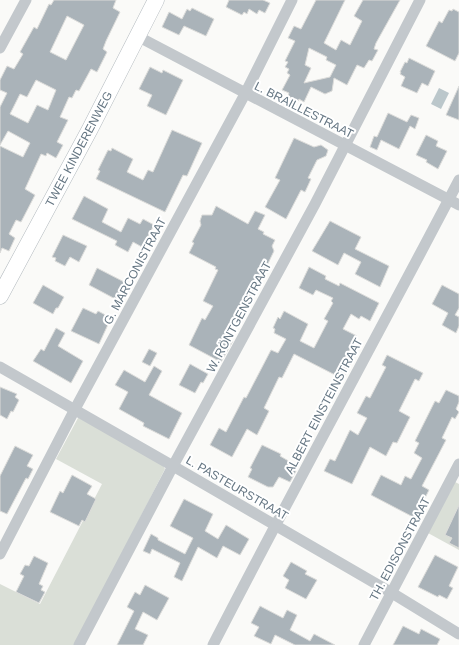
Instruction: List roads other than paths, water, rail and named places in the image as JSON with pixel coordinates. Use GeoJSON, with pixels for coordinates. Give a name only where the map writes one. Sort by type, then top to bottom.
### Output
{"type":"FeatureCollection","features":[{"type":"Feature","properties":{"kind":"street"},"geometry":{"type":"LineString","coordinates":[[0,48],[26,0]]}},
{"type":"Feature","properties":{"kind":"street","name":"TWEE KINDERENWEG"},"geometry":{"type":"LineString","coordinates":[[0,296],[90,129],[156,0]]}},
{"type":"Feature","properties":{"kind":"street","name":"G. MARCONISTRAAT"},"geometry":{"type":"LineString","coordinates":[[0,554],[75,409],[245,94],[292,0]]}},
{"type":"Feature","properties":{"kind":"street","name":"W. RÖNTGENSTRAAT"},"geometry":{"type":"LineString","coordinates":[[79,645],[315,204],[344,145],[420,0]]}},
{"type":"Feature","properties":{"kind":"street","name":"L. BRAILLESTRAAT"},"geometry":{"type":"LineString","coordinates":[[137,36],[459,205]]}},
{"type":"Feature","properties":{"kind":"street","name":"ALBERT EINSTEINSTRAAT"},"geometry":{"type":"LineString","coordinates":[[213,645],[274,525],[459,180]]}},
{"type":"Feature","properties":{"kind":"street","name":"L. PASTEURSTRAAT"},"geometry":{"type":"LineString","coordinates":[[0,367],[174,466],[392,593],[459,634]]}},
{"type":"Feature","properties":{"kind":"street","name":"TH. EDISONSTRAAT"},"geometry":{"type":"LineString","coordinates":[[364,645],[459,464]]}}]}
